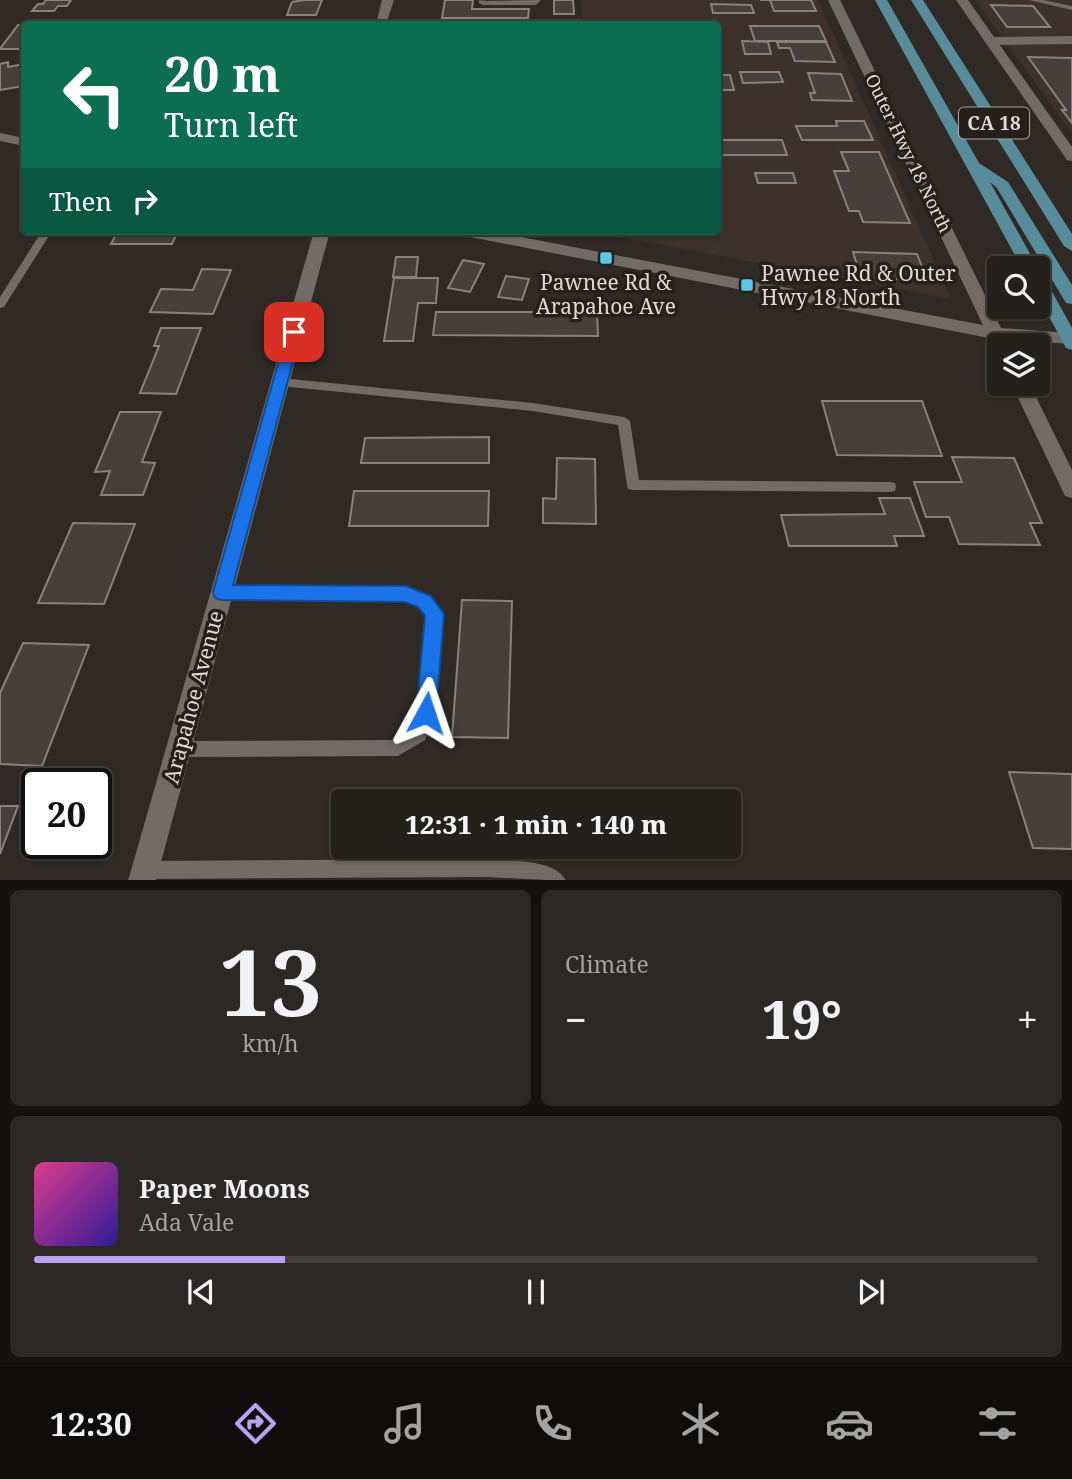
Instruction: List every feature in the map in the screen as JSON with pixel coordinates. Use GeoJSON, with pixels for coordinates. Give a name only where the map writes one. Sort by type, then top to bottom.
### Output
{"type":"FeatureCollection","features":[{"type":"Feature","properties":{"kind":"main road","name":"CA 18"},"geometry":{"type":"LineString","coordinates":[[881,0],[1024,256]]}},
{"type":"Feature","properties":{"kind":"main road","name":"CA 18"},"geometry":{"type":"LineString","coordinates":[[917,0],[1072,246]]}},
{"type":"Feature","properties":{"kind":"main road"},"geometry":{"type":"LineString","coordinates":[[974,164],[1003,185],[1072,299]]}},
{"type":"Feature","properties":{"kind":"main road"},"geometry":{"type":"LineString","coordinates":[[1050,303],[1071,341]]}},
{"type":"Feature","properties":{"kind":"street"},"geometry":{"type":"LineString","coordinates":[[382,21],[388,0]]}},
{"type":"Feature","properties":{"kind":"street","name":"Outer Hwy 18 North"},"geometry":{"type":"LineString","coordinates":[[834,0],[995,333]]}},
{"type":"Feature","properties":{"kind":"street"},"geometry":{"type":"LineString","coordinates":[[962,0],[1072,157]]}},
{"type":"Feature","properties":{"kind":"street"},"geometry":{"type":"LineString","coordinates":[[990,41],[1072,40]]}},
{"type":"Feature","properties":{"kind":"street"},"geometry":{"type":"LineString","coordinates":[[0,136],[21,141]]}},
{"type":"Feature","properties":{"kind":"street","name":"Arapahoe Avenue"},"geometry":{"type":"LineString","coordinates":[[144,875],[321,235]]}},
{"type":"Feature","properties":{"kind":"street"},"geometry":{"type":"LineString","coordinates":[[485,235],[987,337]]}},
{"type":"Feature","properties":{"kind":"street"},"geometry":{"type":"LineString","coordinates":[[1050,340],[1071,341]]}},
{"type":"Feature","properties":{"kind":"street"},"geometry":{"type":"LineString","coordinates":[[1026,396],[1072,490]]}},
{"type":"Feature","properties":{"kind":"lane"},"geometry":{"type":"LineString","coordinates":[[483,0],[483,3],[537,3],[537,0]]}},
{"type":"Feature","properties":{"kind":"lane"},"geometry":{"type":"LineString","coordinates":[[1033,0],[1072,8]]}},
{"type":"Feature","properties":{"kind":"lane"},"geometry":{"type":"LineString","coordinates":[[0,305],[44,235]]}},
{"type":"Feature","properties":{"kind":"lane"},"geometry":{"type":"LineString","coordinates":[[280,382],[533,407],[624,421],[634,485],[890,486]]}},
{"type":"Feature","properties":{"kind":"lane"},"geometry":{"type":"LineString","coordinates":[[179,749],[398,748],[419,735],[426,713],[435,614],[425,602],[406,594],[222,592]]}},
{"type":"Feature","properties":{"kind":"lane"},"geometry":{"type":"LineString","coordinates":[[144,875],[486,868],[542,872],[557,880]]}},
{"type":"Feature","properties":{"kind":"shaded area"},"geometry":{"type":"Polygon","coordinates":[[[581,0],[818,0],[951,299],[610,235],[721,235],[721,21],[583,21],[581,0]]]}},
{"type":"Feature","properties":{"kind":"shaded area"},"geometry":{"type":"Polygon","coordinates":[[[975,0],[1072,0],[1072,133],[975,0]]]}},
{"type":"Feature","properties":{"kind":"building"},"geometry":{"type":"Polygon","coordinates":[[[46,0],[71,0],[67,6],[58,6],[54,11],[32,11],[46,0]]]}},
{"type":"Feature","properties":{"kind":"building"},"geometry":{"type":"Polygon","coordinates":[[[322,0],[316,15],[287,15],[292,2],[322,0]]]}},
{"type":"Feature","properties":{"kind":"building"},"geometry":{"type":"Polygon","coordinates":[[[445,0],[473,0],[472,9],[529,9],[528,18],[442,18],[445,0]]]}},
{"type":"Feature","properties":{"kind":"building"},"geometry":{"type":"Polygon","coordinates":[[[554,0],[573,0],[574,14],[554,14],[554,0]]]}},
{"type":"Feature","properties":{"kind":"building"},"geometry":{"type":"Polygon","coordinates":[[[770,0],[811,0],[816,11],[774,11],[770,0]]]}},
{"type":"Feature","properties":{"kind":"building"},"geometry":{"type":"Polygon","coordinates":[[[711,4],[751,5],[754,13],[713,13],[711,4]]]}},
{"type":"Feature","properties":{"kind":"building"},"geometry":{"type":"Polygon","coordinates":[[[991,5],[1033,6],[1050,27],[1007,27],[991,5]]]}},
{"type":"Feature","properties":{"kind":"building"},"geometry":{"type":"Polygon","coordinates":[[[18,25],[21,25],[21,49],[0,49],[18,25]]]}},
{"type":"Feature","properties":{"kind":"building"},"geometry":{"type":"Polygon","coordinates":[[[750,26],[819,26],[826,41],[755,41],[750,26]]]}},
{"type":"Feature","properties":{"kind":"building"},"geometry":{"type":"Polygon","coordinates":[[[742,41],[768,42],[771,54],[745,54],[742,41]]]}},
{"type":"Feature","properties":{"kind":"building"},"geometry":{"type":"Polygon","coordinates":[[[777,42],[826,42],[835,62],[795,61],[790,48],[779,48],[777,42]]]}},
{"type":"Feature","properties":{"kind":"building"},"geometry":{"type":"Polygon","coordinates":[[[1028,57],[1072,58],[1072,123],[1062,110],[1066,110],[1028,57]]]}},
{"type":"Feature","properties":{"kind":"building"},"geometry":{"type":"Polygon","coordinates":[[[8,62],[8,67],[21,65],[21,86],[0,90],[0,64],[8,62]]]}},
{"type":"Feature","properties":{"kind":"building"},"geometry":{"type":"Polygon","coordinates":[[[740,72],[779,72],[783,82],[743,83],[740,72]]]}},
{"type":"Feature","properties":{"kind":"building"},"geometry":{"type":"Polygon","coordinates":[[[808,73],[841,74],[852,101],[812,100],[810,93],[815,93],[808,73]]]}},
{"type":"Feature","properties":{"kind":"building"},"geometry":{"type":"Polygon","coordinates":[[[721,75],[730,75],[734,90],[721,90],[721,75]]]}},
{"type":"Feature","properties":{"kind":"building"},"geometry":{"type":"Polygon","coordinates":[[[836,121],[864,121],[873,140],[802,140],[796,126],[837,126],[836,121]]]}},
{"type":"Feature","properties":{"kind":"building"},"geometry":{"type":"Polygon","coordinates":[[[721,140],[782,140],[787,155],[721,155],[721,140]]]}},
{"type":"Feature","properties":{"kind":"building"},"geometry":{"type":"Polygon","coordinates":[[[841,152],[879,152],[910,223],[863,222],[859,211],[849,211],[834,171],[849,171],[841,152]]]}},
{"type":"Feature","properties":{"kind":"building"},"geometry":{"type":"Polygon","coordinates":[[[755,173],[793,173],[796,183],[758,183],[755,173]]]}},
{"type":"Feature","properties":{"kind":"building"},"geometry":{"type":"Polygon","coordinates":[[[116,235],[176,235],[172,244],[111,244],[116,235]]]}},
{"type":"Feature","properties":{"kind":"building"},"geometry":{"type":"Polygon","coordinates":[[[853,252],[917,254],[927,280],[861,278],[853,252]]]}},
{"type":"Feature","properties":{"kind":"building"},"geometry":{"type":"Polygon","coordinates":[[[396,257],[418,257],[416,277],[393,277],[396,257]]]}},
{"type":"Feature","properties":{"kind":"building"},"geometry":{"type":"Polygon","coordinates":[[[463,260],[484,264],[470,292],[448,288],[463,260]]]}},
{"type":"Feature","properties":{"kind":"building"},"geometry":{"type":"Polygon","coordinates":[[[202,269],[231,270],[213,314],[150,312],[161,289],[193,290],[202,269]]]}},
{"type":"Feature","properties":{"kind":"building"},"geometry":{"type":"Polygon","coordinates":[[[506,276],[529,279],[522,300],[498,297],[506,276]]]}},
{"type":"Feature","properties":{"kind":"building"},"geometry":{"type":"Polygon","coordinates":[[[394,278],[438,278],[436,303],[418,303],[413,341],[384,341],[394,278]]]}},
{"type":"Feature","properties":{"kind":"building"},"geometry":{"type":"Polygon","coordinates":[[[436,312],[597,312],[598,336],[433,335],[436,312]]]}},
{"type":"Feature","properties":{"kind":"building"},"geometry":{"type":"Polygon","coordinates":[[[161,328],[201,328],[176,394],[140,393],[159,346],[154,346],[161,328]]]}},
{"type":"Feature","properties":{"kind":"building"},"geometry":{"type":"Polygon","coordinates":[[[822,401],[922,401],[942,456],[837,455],[822,401]]]}},
{"type":"Feature","properties":{"kind":"building"},"geometry":{"type":"Polygon","coordinates":[[[120,412],[161,412],[142,462],[155,463],[143,495],[101,495],[110,471],[95,472],[120,412]]]}},
{"type":"Feature","properties":{"kind":"building"},"geometry":{"type":"Polygon","coordinates":[[[489,437],[489,463],[361,463],[365,438],[489,437]]]}},
{"type":"Feature","properties":{"kind":"building"},"geometry":{"type":"Polygon","coordinates":[[[952,457],[1014,458],[1042,523],[1030,523],[1040,545],[959,544],[949,517],[926,517],[914,482],[962,482],[952,457]]]}},
{"type":"Feature","properties":{"kind":"building"},"geometry":{"type":"Polygon","coordinates":[[[557,458],[595,459],[596,524],[543,523],[543,498],[556,499],[557,458]]]}},
{"type":"Feature","properties":{"kind":"building"},"geometry":{"type":"Polygon","coordinates":[[[354,491],[489,491],[488,526],[349,526],[354,491]]]}},
{"type":"Feature","properties":{"kind":"building"},"geometry":{"type":"Polygon","coordinates":[[[879,498],[910,498],[924,536],[894,536],[897,546],[789,546],[781,515],[885,514],[879,498]]]}},
{"type":"Feature","properties":{"kind":"building"},"geometry":{"type":"Polygon","coordinates":[[[73,523],[135,524],[104,604],[38,603],[73,523]]]}},
{"type":"Feature","properties":{"kind":"building"},"geometry":{"type":"Polygon","coordinates":[[[462,600],[512,601],[508,738],[452,737],[462,600]]]}},
{"type":"Feature","properties":{"kind":"building"},"geometry":{"type":"Polygon","coordinates":[[[23,643],[89,645],[42,766],[0,764],[0,693],[23,643]]]}},
{"type":"Feature","properties":{"kind":"building"},"geometry":{"type":"Polygon","coordinates":[[[1009,772],[1072,774],[1072,849],[1033,848],[1009,772]]]}},
{"type":"Feature","properties":{"kind":"building"},"geometry":{"type":"Polygon","coordinates":[[[0,806],[18,806],[0,854],[0,806]]]}},
{"type":"Feature","properties":{"kind":"place","name":"Pawnee Rd & Arapahoe Ave"},"geometry":{"type":"Point","coordinates":[606,258]}},
{"type":"Feature","properties":{"kind":"place","name":"Pawnee Rd & Outer Hwy 18 North"},"geometry":{"type":"Point","coordinates":[747,285]}},
{"type":"Feature","properties":{"kind":"route"},"geometry":{"type":"LineString","coordinates":[[294,332],[222,592],[406,594],[425,602],[435,614],[426,713]]}}]}
